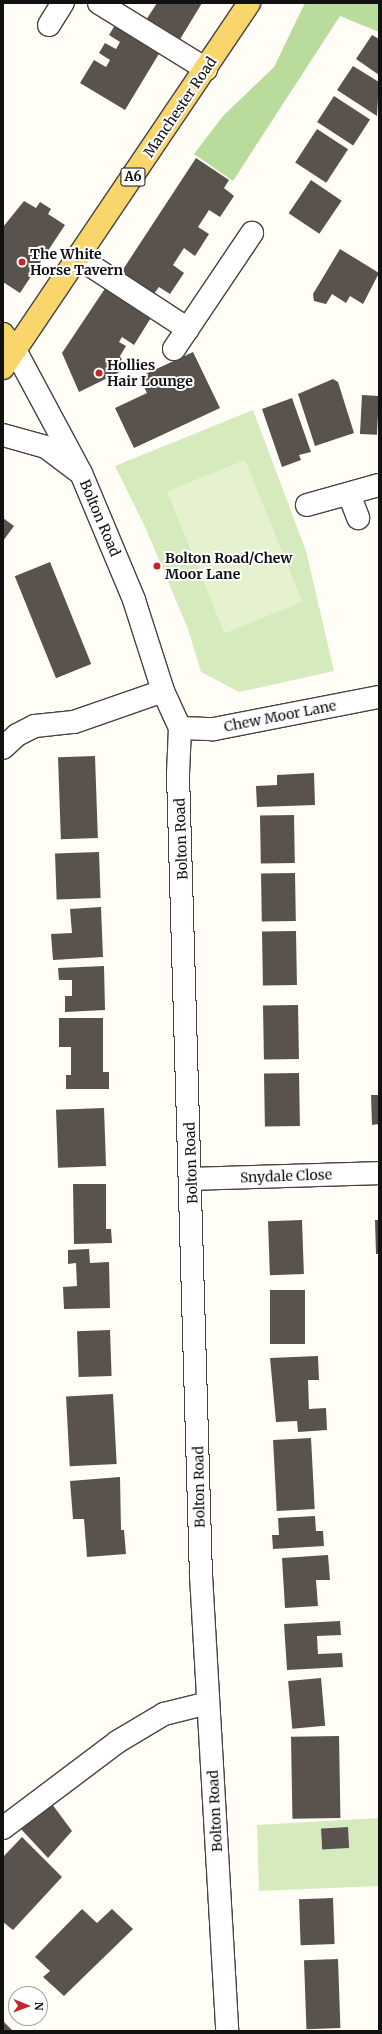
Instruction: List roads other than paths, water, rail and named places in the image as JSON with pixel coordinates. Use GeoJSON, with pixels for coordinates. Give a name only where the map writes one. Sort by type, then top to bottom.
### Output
{"type":"FeatureCollection","features":[{"type":"Feature","properties":{"kind":"main road","name":"Manchester Road"},"geometry":{"type":"LineString","coordinates":[[3,368],[9,342],[79,258],[249,3]]}},
{"type":"Feature","properties":{"kind":"street"},"geometry":{"type":"LineString","coordinates":[[49,26],[63,3]]}},
{"type":"Feature","properties":{"kind":"street"},"geometry":{"type":"LineString","coordinates":[[98,3],[206,69]]}},
{"type":"Feature","properties":{"kind":"street"},"geometry":{"type":"LineString","coordinates":[[174,349],[252,233]]}},
{"type":"Feature","properties":{"kind":"street"},"geometry":{"type":"LineString","coordinates":[[79,258],[188,329]]}},
{"type":"Feature","properties":{"kind":"street","name":"Bolton Road"},"geometry":{"type":"LineString","coordinates":[[9,342],[81,473],[134,600],[163,691],[180,728],[178,774],[192,1179],[201,1576],[227,2031]]}},
{"type":"Feature","properties":{"kind":"street"},"geometry":{"type":"LineString","coordinates":[[3,435],[46,447],[81,473]]}},
{"type":"Feature","properties":{"kind":"street"},"geometry":{"type":"LineString","coordinates":[[307,505],[379,485]]}},
{"type":"Feature","properties":{"kind":"street"},"geometry":{"type":"LineString","coordinates":[[349,494],[358,518]]}},
{"type":"Feature","properties":{"kind":"street"},"geometry":{"type":"LineString","coordinates":[[3,748],[17,734],[35,726],[74,722],[163,691]]}},
{"type":"Feature","properties":{"kind":"street","name":"Chew Moor Lane"},"geometry":{"type":"LineString","coordinates":[[180,728],[214,729],[379,697]]}},
{"type":"Feature","properties":{"kind":"street","name":"Snydale Close"},"geometry":{"type":"LineString","coordinates":[[192,1179],[379,1173]]}},
{"type":"Feature","properties":{"kind":"street"},"geometry":{"type":"LineString","coordinates":[[3,1828],[62,1780],[144,1726],[164,1714],[208,1703]]}},
{"type":"Feature","properties":{"kind":"place","name":"The White Horse Tavern"},"geometry":{"type":"Point","coordinates":[22,262]}},
{"type":"Feature","properties":{"kind":"place","name":"Hollies Hair Lounge"},"geometry":{"type":"Point","coordinates":[99,373]}},
{"type":"Feature","properties":{"kind":"place","name":"Bolton Road/Chew Moor Lane"},"geometry":{"type":"Point","coordinates":[157,566]}}]}
